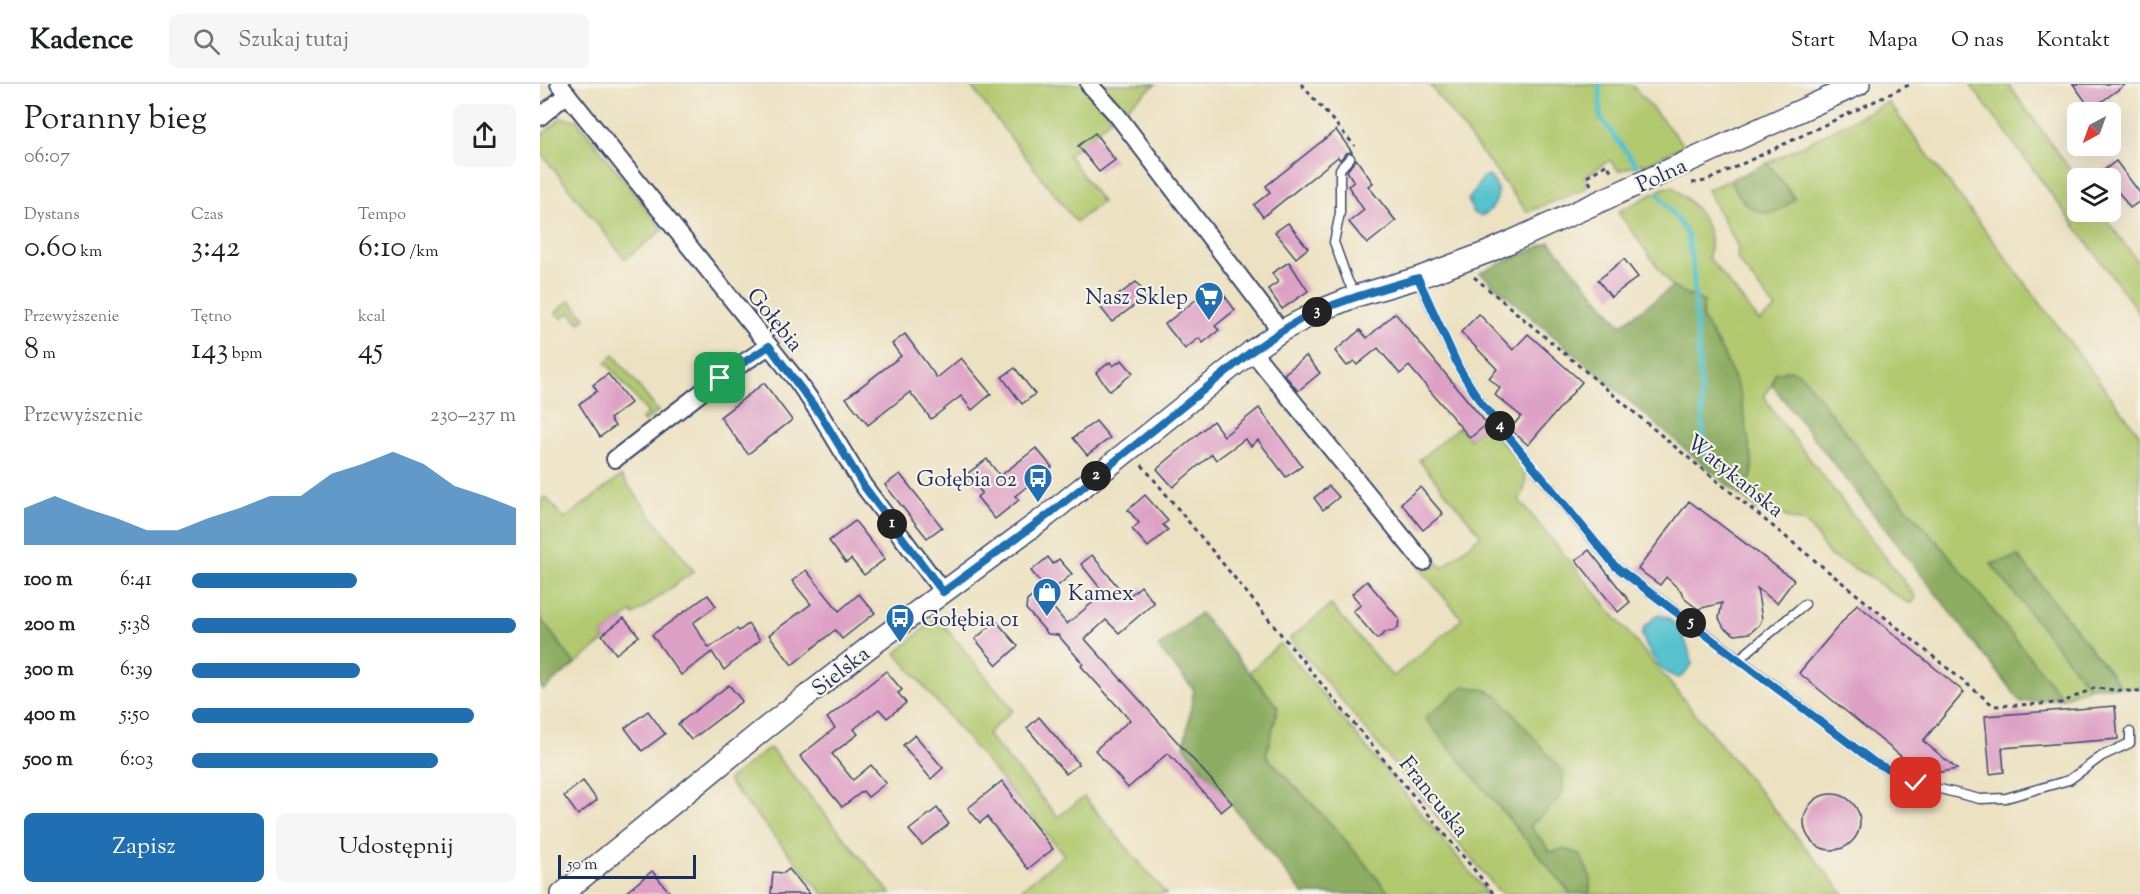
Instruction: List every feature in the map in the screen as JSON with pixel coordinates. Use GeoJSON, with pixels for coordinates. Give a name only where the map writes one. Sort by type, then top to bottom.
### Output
{"type":"FeatureCollection","features":[{"type":"Feature","properties":{"kind":"street"},"geometry":{"type":"LineString","coordinates":[[1089,84],[1117,115],[1281,331]]}},
{"type":"Feature","properties":{"kind":"street","name":"Polna"},"geometry":{"type":"LineString","coordinates":[[1464,262],[1858,84]]}},
{"type":"Feature","properties":{"kind":"street"},"geometry":{"type":"LineString","coordinates":[[540,117],[563,89]]}},
{"type":"Feature","properties":{"kind":"street","name":"Gołębia"},"geometry":{"type":"LineString","coordinates":[[563,89],[769,346],[820,414],[863,485],[943,592]]}},
{"type":"Feature","properties":{"kind":"street","name":"Sielska"},"geometry":{"type":"LineString","coordinates":[[562,894],[763,730],[1048,515],[1252,351],[1303,318],[1356,296],[1464,262]]}},
{"type":"Feature","properties":{"kind":"street"},"geometry":{"type":"LineString","coordinates":[[615,459],[720,378],[769,346]]}},
{"type":"Feature","properties":{"kind":"street"},"geometry":{"type":"LineString","coordinates":[[1252,351],[1423,562]]}},
{"type":"Feature","properties":{"kind":"lane"},"geometry":{"type":"LineString","coordinates":[[1350,158],[1340,169],[1340,213],[1334,242],[1356,296]]}},
{"type":"Feature","properties":{"kind":"lane"},"geometry":{"type":"LineString","coordinates":[[1418,278],[1459,368],[1481,403],[1615,566],[1874,762],[1916,783],[1980,799],[2006,798],[2069,780],[2102,756],[2130,743],[2130,732]]}},
{"type":"Feature","properties":{"kind":"lane"},"geometry":{"type":"LineString","coordinates":[[1739,659],[1805,604]]}},
{"type":"Feature","properties":{"kind":"path"},"geometry":{"type":"LineString","coordinates":[[1301,84],[1356,147],[1350,158]]}},
{"type":"Feature","properties":{"kind":"path"},"geometry":{"type":"LineString","coordinates":[[1587,177],[1607,164]]}},
{"type":"Feature","properties":{"kind":"path","name":"Watykańska"},"geometry":{"type":"LineString","coordinates":[[1464,262],[1470,274],[1483,286],[1674,446],[1994,706],[2061,703],[2094,688],[2140,692]]}},
{"type":"Feature","properties":{"kind":"path","name":"Francuska"},"geometry":{"type":"LineString","coordinates":[[1129,450],[1494,894]]}},
{"type":"Feature","properties":{"kind":"green space"},"geometry":{"type":"Polygon","coordinates":[[[969,84],[1083,84],[1112,117],[1068,155],[1102,202],[1076,222],[969,84]]]}},
{"type":"Feature","properties":{"kind":"green space"},"geometry":{"type":"Polygon","coordinates":[[[1099,84],[1156,84],[1123,110],[1099,84]]]}},
{"type":"Feature","properties":{"kind":"green space"},"geometry":{"type":"Polygon","coordinates":[[[1429,84],[1631,84],[1684,145],[1644,166],[1642,163],[1619,171],[1610,160],[1585,177],[1587,185],[1585,189],[1527,212],[1429,84]]]}},
{"type":"Feature","properties":{"kind":"green space"},"geometry":{"type":"Polygon","coordinates":[[[1970,84],[2008,84],[2069,168],[2067,168],[2067,215],[1970,84]]]}},
{"type":"Feature","properties":{"kind":"green space"},"geometry":{"type":"Polygon","coordinates":[[[1888,102],[2140,435],[2140,688],[2121,687],[2018,556],[1991,564],[2089,687],[2062,698],[1942,547],[1887,486],[1775,373],[1772,385],[1764,395],[1772,410],[1916,597],[1913,602],[1909,603],[1903,600],[1865,574],[1830,556],[1810,527],[1803,522],[1790,519],[1772,508],[1764,506],[1758,510],[1739,495],[1752,476],[1752,460],[1740,393],[1723,353],[1702,318],[1704,302],[1672,287],[1618,212],[1664,188],[1673,187],[1691,203],[1705,223],[1710,238],[1709,258],[1759,321],[1776,309],[1737,259],[1738,247],[1707,190],[1729,180],[1744,203],[1759,212],[1795,199],[1768,163],[1888,102]]]}},
{"type":"Feature","properties":{"kind":"green space"},"geometry":{"type":"Polygon","coordinates":[[[561,118],[577,120],[663,230],[625,259],[540,152],[540,137],[561,118]]]}},
{"type":"Feature","properties":{"kind":"green space"},"geometry":{"type":"Polygon","coordinates":[[[1768,163],[1795,199],[1778,211],[1767,213],[1747,205],[1729,180],[1768,163]]]}},
{"type":"Feature","properties":{"kind":"green space"},"geometry":{"type":"Polygon","coordinates":[[[2072,222],[2108,222],[2140,265],[2140,314],[2072,222]]]}},
{"type":"Feature","properties":{"kind":"green space"},"geometry":{"type":"Polygon","coordinates":[[[1550,242],[1621,325],[1672,287],[1704,302],[1702,318],[1723,353],[1740,393],[1752,460],[1752,476],[1739,495],[1480,273],[1550,242]]]}},
{"type":"Feature","properties":{"kind":"green space"},"geometry":{"type":"Polygon","coordinates":[[[570,300],[585,318],[579,323],[570,312],[562,318],[555,313],[570,300]]]}},
{"type":"Feature","properties":{"kind":"green space"},"geometry":{"type":"Polygon","coordinates":[[[614,355],[658,411],[644,422],[641,419],[648,413],[606,362],[614,355]]]}},
{"type":"Feature","properties":{"kind":"green space"},"geometry":{"type":"Polygon","coordinates":[[[1791,370],[1801,374],[1887,486],[1942,547],[2062,698],[2021,702],[1772,385],[1775,373],[1791,370]]]}},
{"type":"Feature","properties":{"kind":"green space"},"geometry":{"type":"Polygon","coordinates":[[[1488,423],[1522,467],[1526,477],[1525,488],[1519,500],[1844,894],[1589,894],[1591,878],[1564,849],[1551,852],[1530,826],[1549,809],[1563,773],[1497,695],[1426,718],[1571,894],[1501,894],[1290,638],[1331,605],[1393,677],[1462,619],[1419,567],[1432,556],[1442,568],[1481,535],[1419,460],[1459,427],[1469,439],[1488,423]]]}},
{"type":"Feature","properties":{"kind":"green space"},"geometry":{"type":"Polygon","coordinates":[[[621,476],[694,571],[634,615],[632,612],[602,635],[605,640],[575,664],[540,618],[540,501],[546,497],[564,519],[621,476]]]}},
{"type":"Feature","properties":{"kind":"green space"},"geometry":{"type":"Polygon","coordinates":[[[2018,556],[2121,687],[2089,687],[1991,564],[2018,556]]]}},
{"type":"Feature","properties":{"kind":"green space"},"geometry":{"type":"Polygon","coordinates":[[[1200,613],[1278,707],[1266,756],[1336,829],[1390,894],[1303,894],[1184,746],[1194,690],[1158,647],[1200,613]]]}},
{"type":"Feature","properties":{"kind":"green space"},"geometry":{"type":"Polygon","coordinates":[[[540,618],[575,664],[543,690],[540,685],[540,618]]]}},
{"type":"Feature","properties":{"kind":"green space"},"geometry":{"type":"Polygon","coordinates":[[[935,619],[941,622],[1013,710],[987,734],[1058,817],[1084,797],[1166,894],[1027,894],[1023,888],[1064,855],[896,653],[935,619]]]}},
{"type":"Feature","properties":{"kind":"green space"},"geometry":{"type":"Polygon","coordinates":[[[1280,643],[1487,894],[1390,894],[1336,829],[1266,756],[1278,707],[1250,672],[1280,643]]]}},
{"type":"Feature","properties":{"kind":"green space"},"geometry":{"type":"Polygon","coordinates":[[[1464,686],[1482,689],[1497,695],[1564,773],[1562,794],[1530,826],[1551,852],[1564,849],[1580,854],[1591,878],[1589,894],[1571,894],[1425,718],[1464,686]]]}},
{"type":"Feature","properties":{"kind":"green space"},"geometry":{"type":"Polygon","coordinates":[[[770,748],[891,894],[823,894],[732,786],[728,780],[770,748]]]}},
{"type":"Feature","properties":{"kind":"water"},"geometry":{"type":"Polygon","coordinates":[[[1489,176],[1494,181],[1498,192],[1497,198],[1492,208],[1481,216],[1473,213],[1468,199],[1482,178],[1489,176]]]}},
{"type":"Feature","properties":{"kind":"water"},"geometry":{"type":"Polygon","coordinates":[[[1657,615],[1664,616],[1677,626],[1688,649],[1692,664],[1684,675],[1678,678],[1660,667],[1642,635],[1644,628],[1657,615]]]}},
{"type":"Feature","properties":{"kind":"building"},"geometry":{"type":"Polygon","coordinates":[[[2073,84],[2126,84],[2101,102],[2086,102],[2073,84]]]}},
{"type":"Feature","properties":{"kind":"building"},"geometry":{"type":"Polygon","coordinates":[[[1336,130],[1352,152],[1346,153],[1340,160],[1338,157],[1263,217],[1254,205],[1270,192],[1266,186],[1336,130]]]}},
{"type":"Feature","properties":{"kind":"building"},"geometry":{"type":"Polygon","coordinates":[[[1095,133],[1115,160],[1099,172],[1078,146],[1095,133]]]}},
{"type":"Feature","properties":{"kind":"building"},"geometry":{"type":"Polygon","coordinates":[[[1356,159],[1373,183],[1368,186],[1396,221],[1367,244],[1349,222],[1364,210],[1348,186],[1354,182],[1347,171],[1356,159]]]}},
{"type":"Feature","properties":{"kind":"building"},"geometry":{"type":"Polygon","coordinates":[[[2116,161],[2140,193],[2140,201],[2130,208],[2121,196],[2121,168],[2107,168],[2116,161]]]}},
{"type":"Feature","properties":{"kind":"building"},"geometry":{"type":"Polygon","coordinates":[[[1288,223],[1308,248],[1296,258],[1275,232],[1288,223]]]}},
{"type":"Feature","properties":{"kind":"building"},"geometry":{"type":"Polygon","coordinates":[[[1624,259],[1638,277],[1611,297],[1598,280],[1624,259]]]}},
{"type":"Feature","properties":{"kind":"building"},"geometry":{"type":"Polygon","coordinates":[[[1289,262],[1308,291],[1282,309],[1268,289],[1278,282],[1272,273],[1289,262]]]}},
{"type":"Feature","properties":{"kind":"building"},"geometry":{"type":"Polygon","coordinates":[[[1136,282],[1147,296],[1112,322],[1101,308],[1136,282]]]}},
{"type":"Feature","properties":{"kind":"building"},"geometry":{"type":"Polygon","coordinates":[[[1216,284],[1235,310],[1215,326],[1219,330],[1203,343],[1199,338],[1185,349],[1165,324],[1216,284]]]}},
{"type":"Feature","properties":{"kind":"building"},"geometry":{"type":"Polygon","coordinates":[[[1395,313],[1487,424],[1470,438],[1409,366],[1400,374],[1378,348],[1357,365],[1354,361],[1347,366],[1335,351],[1360,330],[1367,338],[1395,313]]]}},
{"type":"Feature","properties":{"kind":"building"},"geometry":{"type":"Polygon","coordinates":[[[1479,314],[1513,350],[1528,334],[1582,382],[1528,445],[1510,429],[1521,416],[1495,395],[1500,388],[1489,378],[1497,369],[1461,332],[1479,314]]]}},
{"type":"Feature","properties":{"kind":"building"},"geometry":{"type":"Polygon","coordinates":[[[905,334],[937,378],[961,358],[991,394],[972,410],[961,396],[931,419],[910,392],[868,425],[846,398],[901,356],[892,344],[905,334]]]}},
{"type":"Feature","properties":{"kind":"building"},"geometry":{"type":"Polygon","coordinates":[[[1306,356],[1320,373],[1298,391],[1284,374],[1306,356]]]}},
{"type":"Feature","properties":{"kind":"building"},"geometry":{"type":"Polygon","coordinates":[[[1122,360],[1133,373],[1110,391],[1096,373],[1110,362],[1113,366],[1122,360]]]}},
{"type":"Feature","properties":{"kind":"building"},"geometry":{"type":"Polygon","coordinates":[[[1015,368],[1035,394],[1022,404],[1002,377],[1015,368]]]}},
{"type":"Feature","properties":{"kind":"building"},"geometry":{"type":"Polygon","coordinates":[[[608,374],[631,403],[610,419],[615,426],[600,437],[579,404],[597,391],[593,385],[608,374]]]}},
{"type":"Feature","properties":{"kind":"building"},"geometry":{"type":"Polygon","coordinates":[[[764,383],[792,420],[748,454],[720,417],[764,383]]]}},
{"type":"Feature","properties":{"kind":"building"},"geometry":{"type":"Polygon","coordinates":[[[1259,408],[1302,466],[1286,477],[1258,440],[1251,446],[1245,439],[1216,460],[1212,454],[1173,487],[1157,469],[1213,421],[1224,436],[1259,408]]]}},
{"type":"Feature","properties":{"kind":"building"},"geometry":{"type":"Polygon","coordinates":[[[1096,421],[1110,438],[1087,455],[1073,438],[1096,421]]]}},
{"type":"Feature","properties":{"kind":"building"},"geometry":{"type":"Polygon","coordinates":[[[1036,448],[1052,467],[1015,496],[1019,500],[995,519],[977,497],[982,493],[967,474],[987,459],[1000,476],[1036,448]]]}},
{"type":"Feature","properties":{"kind":"building"},"geometry":{"type":"Polygon","coordinates":[[[900,474],[942,527],[927,538],[885,485],[900,474]]]}},
{"type":"Feature","properties":{"kind":"building"},"geometry":{"type":"Polygon","coordinates":[[[1329,486],[1339,497],[1323,510],[1314,498],[1329,486]]]}},
{"type":"Feature","properties":{"kind":"building"},"geometry":{"type":"Polygon","coordinates":[[[1420,487],[1443,514],[1423,530],[1401,503],[1420,487]]]}},
{"type":"Feature","properties":{"kind":"building"},"geometry":{"type":"Polygon","coordinates":[[[1145,495],[1168,521],[1163,525],[1168,530],[1148,547],[1132,529],[1139,523],[1128,510],[1145,495]]]}},
{"type":"Feature","properties":{"kind":"building"},"geometry":{"type":"Polygon","coordinates":[[[1689,501],[1794,580],[1777,603],[1757,588],[1762,619],[1750,633],[1735,635],[1724,628],[1719,618],[1722,603],[1698,609],[1686,600],[1681,591],[1666,577],[1660,585],[1638,569],[1689,501]]]}},
{"type":"Feature","properties":{"kind":"building"},"geometry":{"type":"Polygon","coordinates":[[[855,521],[885,559],[864,575],[851,559],[846,563],[829,541],[855,521]]]}},
{"type":"Feature","properties":{"kind":"building"},"geometry":{"type":"Polygon","coordinates":[[[1589,550],[1630,602],[1618,612],[1576,560],[1589,550]]]}},
{"type":"Feature","properties":{"kind":"building"},"geometry":{"type":"Polygon","coordinates":[[[1092,555],[1127,598],[1141,586],[1154,603],[1119,633],[1106,620],[1085,639],[1232,803],[1221,812],[1168,753],[1128,788],[1095,750],[1130,720],[1081,666],[1083,664],[1058,635],[1048,634],[1026,609],[1027,601],[1039,591],[1067,624],[1104,593],[1081,564],[1092,555]]]}},
{"type":"Feature","properties":{"kind":"building"},"geometry":{"type":"Polygon","coordinates":[[[1048,557],[1053,564],[1059,559],[1072,574],[1049,593],[1031,571],[1048,557]]]}},
{"type":"Feature","properties":{"kind":"building"},"geometry":{"type":"Polygon","coordinates":[[[806,570],[839,611],[859,594],[875,613],[842,639],[835,630],[792,665],[769,635],[811,604],[792,581],[806,570]]]}},
{"type":"Feature","properties":{"kind":"building"},"geometry":{"type":"Polygon","coordinates":[[[1367,581],[1399,619],[1398,627],[1377,639],[1353,611],[1361,605],[1352,594],[1367,581]]]}},
{"type":"Feature","properties":{"kind":"building"},"geometry":{"type":"Polygon","coordinates":[[[708,595],[716,606],[693,623],[709,648],[748,624],[760,640],[724,670],[712,652],[681,675],[652,635],[708,595]]]}},
{"type":"Feature","properties":{"kind":"building"},"geometry":{"type":"Polygon","coordinates":[[[1857,604],[1964,692],[1923,741],[1957,769],[1924,775],[1799,673],[1857,604]]]}},
{"type":"Feature","properties":{"kind":"building"},"geometry":{"type":"Polygon","coordinates":[[[624,618],[639,636],[616,654],[602,635],[624,618]]]}},
{"type":"Feature","properties":{"kind":"building"},"geometry":{"type":"Polygon","coordinates":[[[996,621],[1018,646],[997,665],[975,639],[996,621]]]}},
{"type":"Feature","properties":{"kind":"building"},"geometry":{"type":"Polygon","coordinates":[[[886,671],[902,690],[898,693],[906,703],[887,718],[879,709],[854,729],[858,734],[832,754],[853,780],[871,765],[886,783],[868,797],[863,791],[842,807],[800,756],[835,728],[827,718],[886,671]]]}},
{"type":"Feature","properties":{"kind":"building"},"geometry":{"type":"Polygon","coordinates":[[[729,685],[742,701],[691,740],[678,724],[729,685]]]}},
{"type":"Feature","properties":{"kind":"building"},"geometry":{"type":"Polygon","coordinates":[[[2115,706],[2118,739],[2002,748],[2004,772],[1990,774],[1985,716],[2115,706]]]}},
{"type":"Feature","properties":{"kind":"building"},"geometry":{"type":"Polygon","coordinates":[[[648,711],[665,734],[642,751],[625,728],[648,711]]]}},
{"type":"Feature","properties":{"kind":"building"},"geometry":{"type":"Polygon","coordinates":[[[1039,717],[1079,764],[1066,774],[1027,728],[1039,717]]]}},
{"type":"Feature","properties":{"kind":"building"},"geometry":{"type":"Polygon","coordinates":[[[915,735],[943,768],[931,779],[903,745],[915,735]]]}},
{"type":"Feature","properties":{"kind":"building"},"geometry":{"type":"Polygon","coordinates":[[[583,781],[597,800],[578,815],[564,796],[583,781]]]}},
{"type":"Feature","properties":{"kind":"building"},"geometry":{"type":"Polygon","coordinates":[[[1002,781],[1053,849],[1028,869],[987,817],[980,823],[968,808],[1002,781]]]}},
{"type":"Feature","properties":{"kind":"building"},"geometry":{"type":"Polygon","coordinates":[[[1832,794],[1847,799],[1855,807],[1860,822],[1855,837],[1847,845],[1832,850],[1817,845],[1809,837],[1804,822],[1809,807],[1817,799],[1832,794]]]}},
{"type":"Feature","properties":{"kind":"building"},"geometry":{"type":"Polygon","coordinates":[[[937,808],[949,824],[922,845],[909,830],[937,808]]]}},
{"type":"Feature","properties":{"kind":"building"},"geometry":{"type":"Polygon","coordinates":[[[789,869],[810,894],[771,894],[773,872],[784,873],[789,869]]]}},
{"type":"Feature","properties":{"kind":"building"},"geometry":{"type":"Polygon","coordinates":[[[652,871],[671,894],[624,894],[652,871]]]}},
{"type":"Feature","properties":{"kind":"waterway"},"geometry":{"type":"LineString","coordinates":[[1600,84],[1600,117],[1637,166]]}},
{"type":"Feature","properties":{"kind":"waterway"},"geometry":{"type":"LineString","coordinates":[[1659,195],[1687,233],[1693,267],[1705,457]]}},
{"type":"Feature","properties":{"kind":"place","name":"Nasz Sklep"},"geometry":{"type":"Point","coordinates":[1209,322]}},
{"type":"Feature","properties":{"kind":"place","name":"Gołębia 02"},"geometry":{"type":"Point","coordinates":[1038,504]}},
{"type":"Feature","properties":{"kind":"place","name":"Kamex"},"geometry":{"type":"Point","coordinates":[1047,618]}},
{"type":"Feature","properties":{"kind":"place","name":"Gołębia 01"},"geometry":{"type":"Point","coordinates":[900,644]}},
{"type":"Feature","properties":{"kind":"route"},"geometry":{"type":"LineString","coordinates":[[720,378],[769,346],[820,414],[863,485],[943,592],[1048,515],[1252,351],[1281,331],[1303,318],[1356,296],[1418,278],[1459,368],[1481,403],[1615,566],[1874,762],[1916,783]]}}]}
